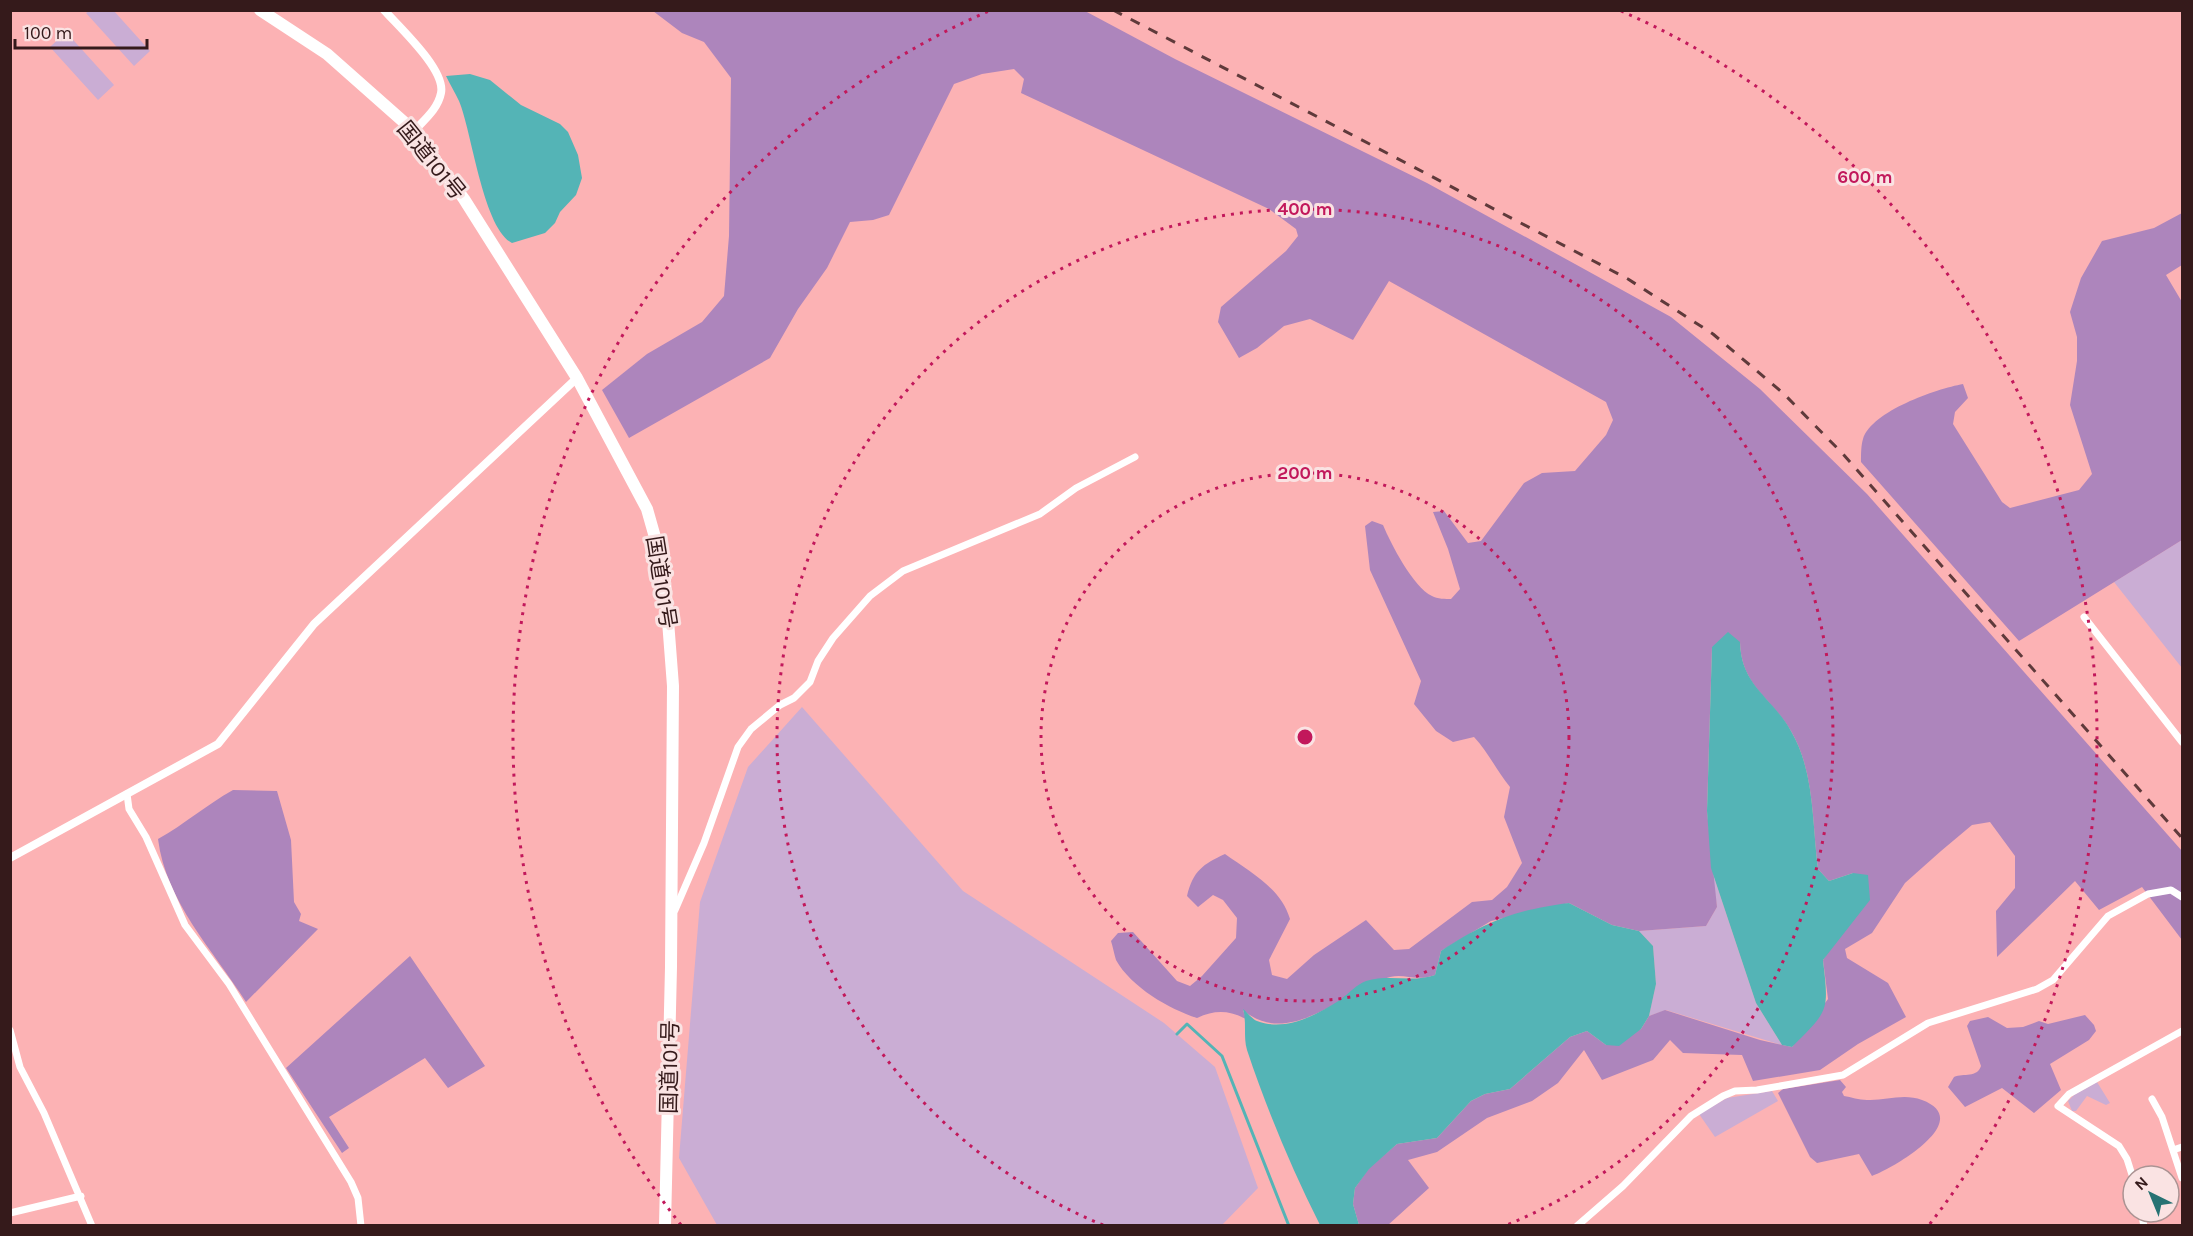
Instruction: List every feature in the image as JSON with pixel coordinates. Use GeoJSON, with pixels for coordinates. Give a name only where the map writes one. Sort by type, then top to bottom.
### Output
{"type":"FeatureCollection","features":[{"type":"Feature","properties":{"kind":"highway","name":"国道101号"},"geometry":{"type":"LineString","coordinates":[[260,10],[327,54],[414,131],[464,199],[577,378],[647,509],[664,569],[673,686],[665,1226]]}},
{"type":"Feature","properties":{"kind":"street"},"geometry":{"type":"LineString","coordinates":[[384,10],[439,76],[442,92],[434,110],[414,131]]}},
{"type":"Feature","properties":{"kind":"street"},"geometry":{"type":"LineString","coordinates":[[10,858],[218,744],[228,735],[314,624],[577,378]]}},
{"type":"Feature","properties":{"kind":"street"},"geometry":{"type":"LineString","coordinates":[[671,918],[704,843],[738,747],[751,729],[794,698],[810,682],[818,661],[832,638],[870,596],[903,571],[1040,514],[1076,488],[1135,457]]}},
{"type":"Feature","properties":{"kind":"street"},"geometry":{"type":"LineString","coordinates":[[2084,617],[2182,742]]}},
{"type":"Feature","properties":{"kind":"street"},"geometry":{"type":"LineString","coordinates":[[127,794],[129,809],[147,837],[185,925],[229,984],[351,1182],[358,1198],[360,1226]]}},
{"type":"Feature","properties":{"kind":"street"},"geometry":{"type":"LineString","coordinates":[[1577,1226],[1623,1186],[1691,1116],[1723,1096],[1735,1091],[1843,1075],[1928,1023],[2037,989],[2053,980],[2108,916],[2148,894],[2171,890],[2182,897]]}},
{"type":"Feature","properties":{"kind":"street"},"geometry":{"type":"LineString","coordinates":[[10,1030],[20,1067],[44,1113],[92,1226]]}},
{"type":"Feature","properties":{"kind":"street"},"geometry":{"type":"LineString","coordinates":[[2129,1164],[2119,1146],[2058,1106],[2069,1094],[2182,1031]]}},
{"type":"Feature","properties":{"kind":"street"},"geometry":{"type":"LineString","coordinates":[[2152,1099],[2182,1178]]}},
{"type":"Feature","properties":{"kind":"street"},"geometry":{"type":"LineString","coordinates":[[2173,1150],[2182,1147]]}},
{"type":"Feature","properties":{"kind":"street"},"geometry":{"type":"LineString","coordinates":[[10,1213],[81,1196]]}},
{"type":"Feature","properties":{"kind":"shaded area"},"geometry":{"type":"Polygon","coordinates":[[[114,11],[150,51],[134,66],[86,13],[114,11]]]}},
{"type":"Feature","properties":{"kind":"shaded area"},"geometry":{"type":"Polygon","coordinates":[[[653,11],[1085,11],[1175,59],[1427,183],[1671,317],[1760,389],[1867,494],[2182,851],[2182,940],[2142,887],[2099,910],[2075,881],[1997,957],[1996,911],[2015,888],[2015,856],[1990,822],[1972,825],[1905,883],[1872,933],[1845,949],[1847,958],[1888,983],[1906,1017],[1858,1044],[1820,1070],[1753,1081],[1742,1055],[1683,1053],[1670,1040],[1653,1060],[1602,1080],[1584,1050],[1558,1083],[1532,1101],[1487,1118],[1437,1152],[1408,1160],[1429,1188],[1388,1225],[1359,1225],[1353,1204],[1355,1188],[1369,1168],[1397,1144],[1437,1138],[1471,1101],[1485,1094],[1510,1089],[1570,1037],[1587,1031],[1606,1045],[1641,1029],[1649,1016],[1665,1010],[1760,1040],[1792,1047],[1828,999],[1823,960],[1836,940],[1853,873],[1829,881],[1818,869],[1809,781],[1799,747],[1783,719],[1751,681],[1742,657],[1740,642],[1712,647],[1707,811],[1717,907],[1706,926],[1639,931],[1612,925],[1569,903],[1491,921],[1441,951],[1435,975],[1422,978],[1390,977],[1317,1013],[1298,1021],[1279,1024],[1261,1021],[1243,1010],[1246,1019],[1222,1012],[1197,1018],[1186,1014],[1163,1003],[1141,988],[1116,960],[1111,941],[1118,933],[1133,932],[1177,981],[1190,986],[1202,976],[1236,938],[1237,918],[1223,900],[1213,895],[1198,907],[1187,896],[1192,880],[1200,869],[1225,854],[1264,882],[1280,898],[1286,908],[1290,919],[1269,960],[1272,975],[1287,979],[1314,955],[1366,920],[1394,950],[1409,949],[1472,902],[1492,900],[1507,887],[1522,863],[1504,817],[1510,787],[1474,737],[1453,742],[1436,731],[1414,704],[1421,681],[1370,570],[1365,526],[1372,521],[1383,525],[1397,553],[1417,584],[1434,597],[1451,599],[1460,589],[1448,549],[1433,512],[1444,511],[1468,543],[1481,541],[1524,483],[1542,473],[1575,471],[1606,435],[1613,420],[1606,402],[1389,281],[1353,340],[1310,319],[1284,326],[1257,348],[1239,358],[1218,322],[1221,307],[1286,251],[1298,236],[1296,229],[1269,209],[1021,93],[1024,79],[1014,69],[982,74],[954,84],[889,215],[873,220],[850,222],[827,268],[798,309],[770,358],[629,438],[602,390],[647,354],[702,322],[724,296],[729,236],[731,78],[704,42],[682,33],[653,11]]]}},
{"type":"Feature","properties":{"kind":"shaded area"},"geometry":{"type":"Polygon","coordinates":[[[66,32],[114,85],[98,100],[50,47],[66,32]]]}},
{"type":"Feature","properties":{"kind":"shaded area"},"geometry":{"type":"Polygon","coordinates":[[[2182,213],[2182,265],[2166,275],[2182,302],[2182,540],[2019,641],[1861,462],[1863,439],[1879,419],[1891,411],[1922,396],[1963,384],[1968,398],[1955,412],[1953,424],[2002,502],[2010,508],[2079,490],[2092,474],[2070,405],[2077,361],[2077,337],[2070,312],[2081,278],[2102,241],[2154,228],[2182,213]]]}},
{"type":"Feature","properties":{"kind":"shaded area"},"geometry":{"type":"Polygon","coordinates":[[[2182,540],[2182,668],[2114,582],[2182,540]]]}},
{"type":"Feature","properties":{"kind":"shaded area"},"geometry":{"type":"Polygon","coordinates":[[[802,707],[963,891],[1164,1023],[1215,1067],[1258,1188],[1222,1225],[717,1225],[679,1158],[700,902],[748,767],[802,707]]]}},
{"type":"Feature","properties":{"kind":"shaded area"},"geometry":{"type":"Polygon","coordinates":[[[233,790],[277,791],[291,840],[294,902],[301,914],[299,921],[318,929],[246,1002],[181,905],[170,884],[158,839],[233,790]]]}},
{"type":"Feature","properties":{"kind":"shaded area"},"geometry":{"type":"Polygon","coordinates":[[[1711,868],[1756,1003],[1782,1045],[1666,1010],[1649,1016],[1656,984],[1653,946],[1639,931],[1706,926],[1717,907],[1711,868]]]}},
{"type":"Feature","properties":{"kind":"shaded area"},"geometry":{"type":"Polygon","coordinates":[[[410,956],[485,1066],[448,1088],[425,1058],[329,1117],[349,1148],[342,1153],[286,1068],[410,956]]]}},
{"type":"Feature","properties":{"kind":"shaded area"},"geometry":{"type":"Polygon","coordinates":[[[2085,1015],[2096,1031],[2089,1040],[2050,1064],[2061,1090],[2034,1113],[2002,1088],[1965,1107],[1948,1087],[1954,1077],[1973,1074],[1981,1066],[1967,1026],[1970,1021],[1988,1017],[2007,1028],[2023,1027],[2039,1021],[2048,1024],[2085,1015]]]}},
{"type":"Feature","properties":{"kind":"shaded area"},"geometry":{"type":"Polygon","coordinates":[[[1840,1080],[1846,1087],[1842,1092],[1844,1096],[1864,1100],[1908,1097],[1922,1100],[1936,1109],[1940,1119],[1936,1131],[1912,1154],[1872,1176],[1859,1154],[1817,1163],[1810,1157],[1778,1093],[1783,1089],[1840,1080]]]}},
{"type":"Feature","properties":{"kind":"shaded area"},"geometry":{"type":"Polygon","coordinates":[[[2097,1082],[2110,1103],[2106,1105],[2087,1096],[2076,1111],[2072,1111],[2068,1101],[2097,1082]]]}},
{"type":"Feature","properties":{"kind":"shaded area"},"geometry":{"type":"Polygon","coordinates":[[[1772,1091],[1778,1101],[1715,1137],[1699,1114],[1727,1098],[1772,1091]]]}},
{"type":"Feature","properties":{"kind":"water"},"geometry":{"type":"Polygon","coordinates":[[[470,74],[490,80],[521,105],[560,124],[568,132],[578,155],[582,178],[576,195],[545,233],[512,243],[502,234],[493,219],[479,178],[464,115],[446,76],[470,74]]]}},
{"type":"Feature","properties":{"kind":"water"},"geometry":{"type":"Polygon","coordinates":[[[1728,632],[1740,642],[1746,670],[1752,681],[1783,719],[1799,747],[1809,781],[1818,869],[1829,881],[1853,873],[1868,875],[1870,900],[1823,960],[1826,990],[1824,1009],[1820,1017],[1792,1047],[1782,1045],[1756,1003],[1711,868],[1707,811],[1712,647],[1728,632]]]}},
{"type":"Feature","properties":{"kind":"water"},"geometry":{"type":"Polygon","coordinates":[[[1569,903],[1612,925],[1639,931],[1653,946],[1656,984],[1649,1016],[1641,1029],[1619,1046],[1606,1045],[1587,1031],[1570,1037],[1510,1089],[1485,1094],[1471,1101],[1437,1138],[1397,1144],[1369,1169],[1355,1188],[1353,1204],[1359,1225],[1320,1225],[1280,1139],[1255,1072],[1246,1045],[1243,1009],[1255,1020],[1268,1024],[1300,1020],[1331,1006],[1366,981],[1435,975],[1441,951],[1487,924],[1517,913],[1569,903]]]}},
{"type":"Feature","properties":{"kind":"waterway"},"geometry":{"type":"LineString","coordinates":[[1177,1034],[1187,1024],[1222,1056],[1289,1226]]}},
{"type":"Feature","properties":{"kind":"railway"},"geometry":{"type":"LineString","coordinates":[[1113,10],[1628,279],[1713,334],[1783,393],[1843,454],[2182,838]]}}]}
